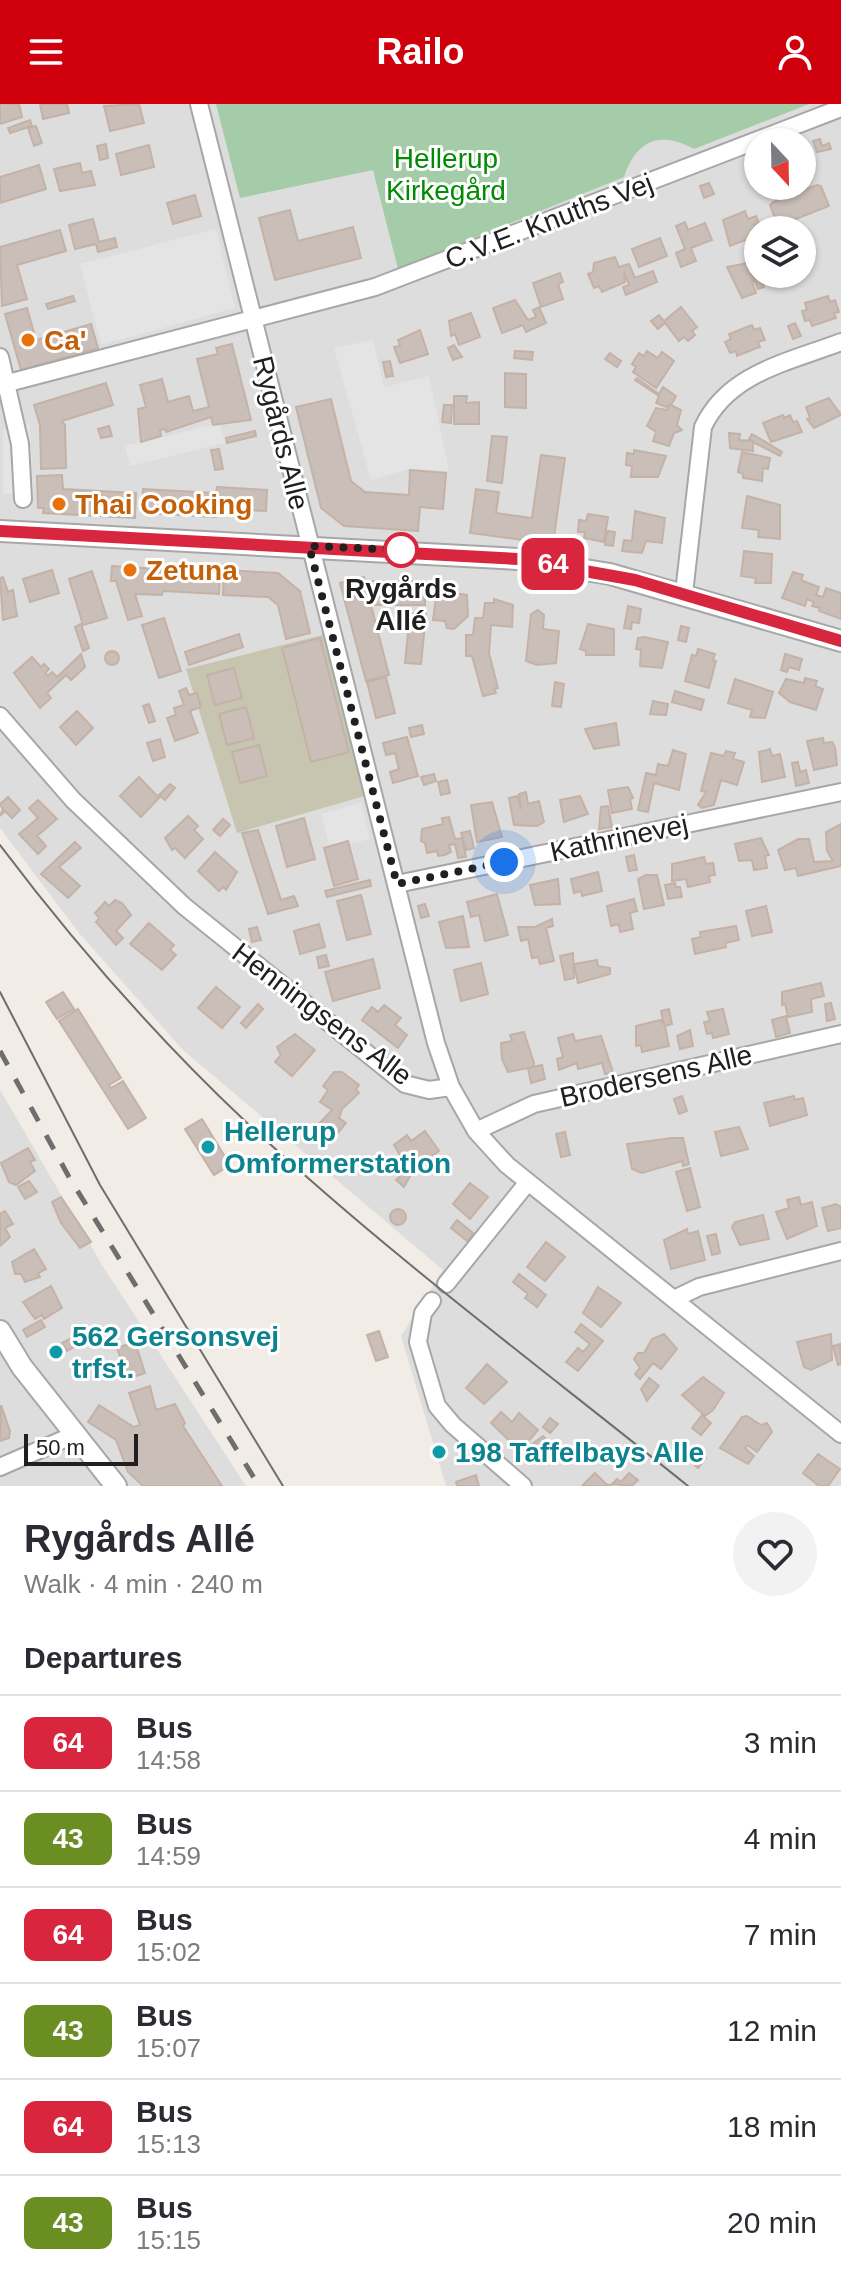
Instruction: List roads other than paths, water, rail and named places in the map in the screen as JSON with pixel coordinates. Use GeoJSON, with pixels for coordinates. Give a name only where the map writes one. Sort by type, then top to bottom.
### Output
{"type":"FeatureCollection","features":[{"type":"Feature","properties":{"kind":"street","name":"Rygårds Alle"},"geometry":{"type":"LineString","coordinates":[[199,104],[436,1043],[451,1087]]}},
{"type":"Feature","properties":{"kind":"street","name":"C.V.E. Knuths Vej"},"geometry":{"type":"LineString","coordinates":[[8,383],[375,287],[841,108]]}},
{"type":"Feature","properties":{"kind":"street"},"geometry":{"type":"LineString","coordinates":[[684,593],[703,427],[712,406],[746,378],[841,342]]}},
{"type":"Feature","properties":{"kind":"street"},"geometry":{"type":"LineString","coordinates":[[0,357],[20,444],[23,499]]}},
{"type":"Feature","properties":{"kind":"street"},"geometry":{"type":"LineString","coordinates":[[0,531],[518,559],[610,574],[841,641]]}},
{"type":"Feature","properties":{"kind":"street","name":"Henningsens Alle"},"geometry":{"type":"LineString","coordinates":[[0,716],[73,800],[196,915],[405,1084],[429,1090],[451,1087],[492,1152],[841,1434]]}},
{"type":"Feature","properties":{"kind":"street","name":"Kathrinevej"},"geometry":{"type":"LineString","coordinates":[[397,884],[841,792]]}},
{"type":"Feature","properties":{"kind":"street","name":"Brodersens Alle"},"geometry":{"type":"LineString","coordinates":[[476,1131],[534,1104],[841,1034]]}},
{"type":"Feature","properties":{"kind":"street"},"geometry":{"type":"LineString","coordinates":[[446,1284],[528,1182]]}},
{"type":"Feature","properties":{"kind":"street"},"geometry":{"type":"LineString","coordinates":[[674,1299],[699,1287],[841,1251]]}},
{"type":"Feature","properties":{"kind":"street"},"geometry":{"type":"LineString","coordinates":[[432,1301],[423,1313],[418,1342],[437,1406],[453,1425],[523,1486]]}},
{"type":"Feature","properties":{"kind":"street"},"geometry":{"type":"LineString","coordinates":[[0,1331],[102,1486]]}},
{"type":"Feature","properties":{"kind":"street"},"geometry":{"type":"LineString","coordinates":[[0,1467],[70,1437]]}},
{"type":"Feature","properties":{"kind":"street"},"geometry":{"type":"LineString","coordinates":[[70,1437],[116,1486]]}},
{"type":"Feature","properties":{"kind":"tram line"},"geometry":{"type":"LineString","coordinates":[[0,845],[116,988],[245,1121],[407,1262],[688,1486]]}},
{"type":"Feature","properties":{"kind":"tram line"},"geometry":{"type":"LineString","coordinates":[[0,992],[100,1185],[283,1486]]}},
{"type":"Feature","properties":{"kind":"railway"},"geometry":{"type":"LineString","coordinates":[[0,1051],[69,1177],[259,1486]]}},
{"type":"Feature","properties":{"kind":"place","name":"Ca'"},"geometry":{"type":"Point","coordinates":[28,340]}},
{"type":"Feature","properties":{"kind":"place","name":"Thai Cooking"},"geometry":{"type":"Point","coordinates":[59,504]}},
{"type":"Feature","properties":{"kind":"place","name":"Rygårds Allé"},"geometry":{"type":"Point","coordinates":[401,550]}},
{"type":"Feature","properties":{"kind":"place","name":"Zetuna"},"geometry":{"type":"Point","coordinates":[130,570]}},
{"type":"Feature","properties":{"kind":"place","name":"Hellerup Omformerstation"},"geometry":{"type":"Point","coordinates":[208,1147]}},
{"type":"Feature","properties":{"kind":"place","name":"562 Gersonsvej trfst."},"geometry":{"type":"Point","coordinates":[56,1352]}},
{"type":"Feature","properties":{"kind":"place","name":"198 Taffelbays Alle"},"geometry":{"type":"Point","coordinates":[439,1452]}},
{"type":"Feature","properties":{"kind":"park label","name":"Hellerup Kirkegård"},"geometry":{"type":"Point","coordinates":[446,174]}}]}
